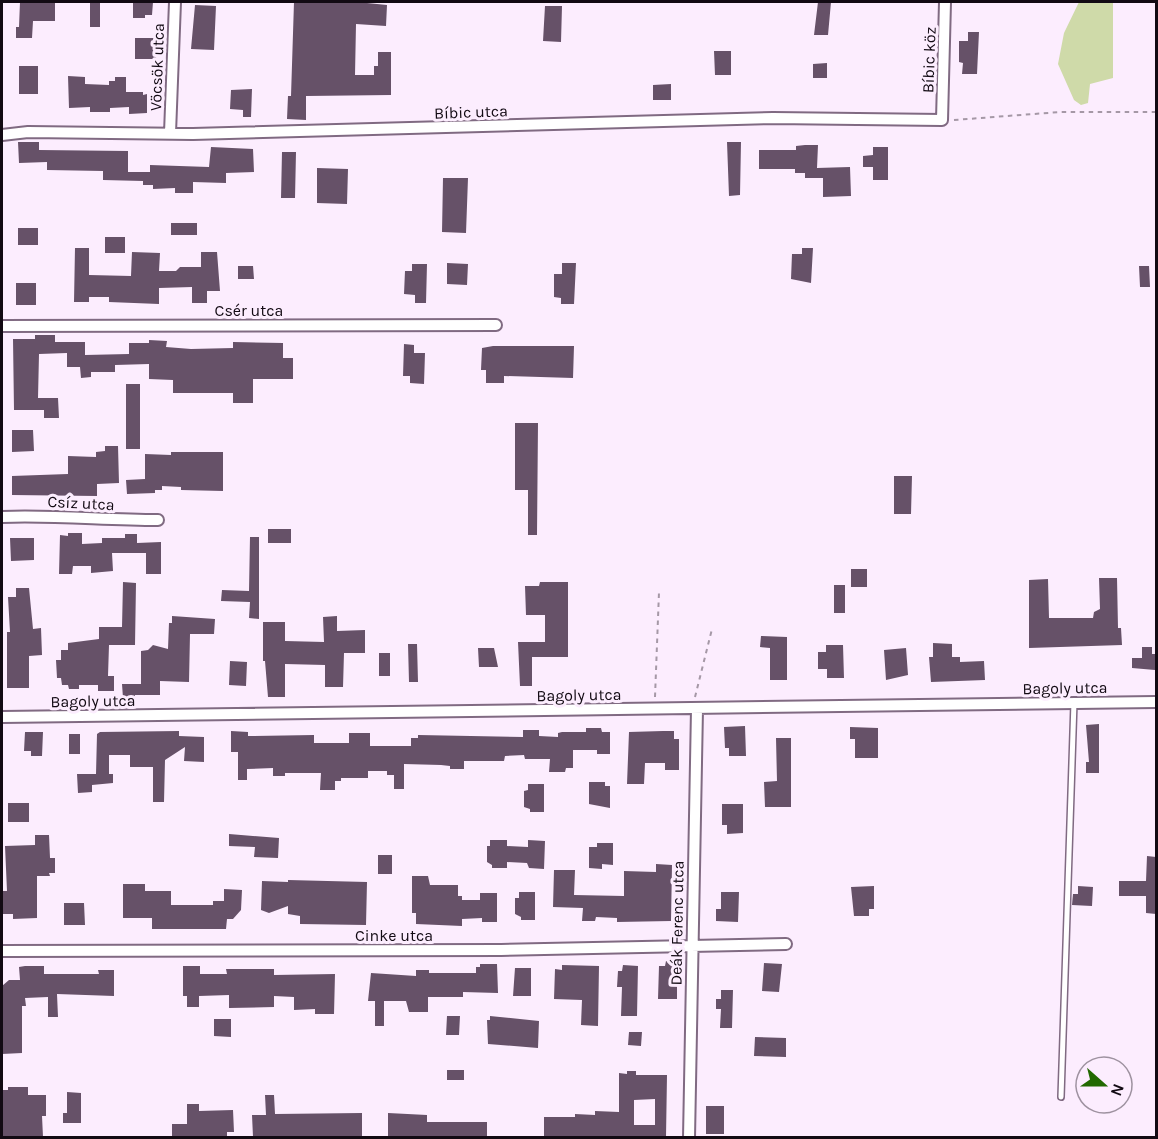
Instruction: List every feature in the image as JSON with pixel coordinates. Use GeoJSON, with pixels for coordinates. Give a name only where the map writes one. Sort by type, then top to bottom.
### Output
{"type":"FeatureCollection","features":[{"type":"Feature","properties":{"kind":"street","name":"Vöcsök utca"},"geometry":{"type":"LineString","coordinates":[[170,133],[175,2]]}},
{"type":"Feature","properties":{"kind":"street","name":"Bíbic köz"},"geometry":{"type":"LineString","coordinates":[[942,120],[945,2]]}},
{"type":"Feature","properties":{"kind":"street","name":"Bíbic utca"},"geometry":{"type":"LineString","coordinates":[[2,135],[28,132],[170,133],[773,118],[942,120]]}},
{"type":"Feature","properties":{"kind":"street","name":"Csér utca"},"geometry":{"type":"LineString","coordinates":[[2,326],[496,325]]}},
{"type":"Feature","properties":{"kind":"street","name":"Csíz utca"},"geometry":{"type":"LineString","coordinates":[[2,516],[59,515],[81,520],[158,520]]}},
{"type":"Feature","properties":{"kind":"street","name":"Bagoly utca"},"geometry":{"type":"LineString","coordinates":[[2,717],[1156,702]]}},
{"type":"Feature","properties":{"kind":"street","name":"Deák Ferenc utca"},"geometry":{"type":"LineString","coordinates":[[688,1137],[695,709]]}},
{"type":"Feature","properties":{"kind":"street","name":"Cinke utca"},"geometry":{"type":"LineString","coordinates":[[2,951],[501,950],[786,944]]}},
{"type":"Feature","properties":{"kind":"lane"},"geometry":{"type":"LineString","coordinates":[[1061,1097],[1074,702]]}},
{"type":"Feature","properties":{"kind":"path"},"geometry":{"type":"LineString","coordinates":[[942,120],[1060,112],[1156,112]]}},
{"type":"Feature","properties":{"kind":"path"},"geometry":{"type":"LineString","coordinates":[[655,709],[658,592]]}},
{"type":"Feature","properties":{"kind":"path"},"geometry":{"type":"LineString","coordinates":[[695,709],[712,629]]}},
{"type":"Feature","properties":{"kind":"green space"},"geometry":{"type":"Polygon","coordinates":[[[1079,2],[1113,2],[1113,78],[1090,84],[1088,103],[1081,105],[1074,100],[1058,64],[1064,33],[1079,2]]]}},
{"type":"Feature","properties":{"kind":"building"},"geometry":{"type":"Polygon","coordinates":[[[20,2],[55,3],[55,21],[33,21],[32,38],[16,38],[20,2]]]}},
{"type":"Feature","properties":{"kind":"building"},"geometry":{"type":"Polygon","coordinates":[[[90,2],[100,2],[100,27],[90,27],[90,2]]]}},
{"type":"Feature","properties":{"kind":"building"},"geometry":{"type":"Polygon","coordinates":[[[133,2],[153,2],[152,15],[145,15],[145,18],[133,18],[133,2]]]}},
{"type":"Feature","properties":{"kind":"building"},"geometry":{"type":"Polygon","coordinates":[[[294,2],[357,2],[387,5],[386,26],[356,24],[355,75],[374,75],[374,66],[378,66],[378,52],[391,52],[391,95],[306,96],[306,120],[287,119],[288,96],[291,96],[294,2]]]}},
{"type":"Feature","properties":{"kind":"building"},"geometry":{"type":"Polygon","coordinates":[[[818,2],[831,2],[828,35],[814,35],[818,2]]]}},
{"type":"Feature","properties":{"kind":"building"},"geometry":{"type":"Polygon","coordinates":[[[195,5],[216,6],[214,50],[191,49],[195,5]]]}},
{"type":"Feature","properties":{"kind":"building"},"geometry":{"type":"Polygon","coordinates":[[[545,6],[562,6],[561,42],[543,41],[545,6]]]}},
{"type":"Feature","properties":{"kind":"building"},"geometry":{"type":"Polygon","coordinates":[[[968,32],[979,32],[977,74],[962,74],[963,63],[959,62],[959,41],[968,41],[968,32]]]}},
{"type":"Feature","properties":{"kind":"building"},"geometry":{"type":"Polygon","coordinates":[[[135,38],[157,38],[156,59],[135,59],[135,38]]]}},
{"type":"Feature","properties":{"kind":"building"},"geometry":{"type":"Polygon","coordinates":[[[714,51],[731,51],[731,75],[715,75],[714,51]]]}},
{"type":"Feature","properties":{"kind":"building"},"geometry":{"type":"Polygon","coordinates":[[[827,63],[827,78],[813,78],[813,64],[827,63]]]}},
{"type":"Feature","properties":{"kind":"building"},"geometry":{"type":"Polygon","coordinates":[[[19,66],[38,66],[38,94],[19,94],[19,66]]]}},
{"type":"Feature","properties":{"kind":"building"},"geometry":{"type":"Polygon","coordinates":[[[68,76],[85,77],[85,84],[109,85],[109,81],[115,81],[115,77],[126,77],[126,92],[147,94],[147,113],[129,114],[129,107],[110,108],[110,112],[90,112],[90,107],[69,108],[68,76]]]}},
{"type":"Feature","properties":{"kind":"building"},"geometry":{"type":"Polygon","coordinates":[[[671,84],[671,100],[653,100],[653,85],[671,84]]]}},
{"type":"Feature","properties":{"kind":"building"},"geometry":{"type":"Polygon","coordinates":[[[252,89],[251,117],[243,117],[243,110],[230,109],[231,90],[252,89]]]}},
{"type":"Feature","properties":{"kind":"building"},"geometry":{"type":"Polygon","coordinates":[[[18,142],[39,142],[39,150],[128,151],[128,172],[150,172],[150,165],[209,167],[211,147],[253,149],[254,172],[226,173],[226,183],[193,182],[193,193],[175,193],[175,188],[153,189],[153,185],[143,185],[143,181],[103,180],[103,171],[47,170],[47,162],[19,163],[18,142]]]}},
{"type":"Feature","properties":{"kind":"building"},"geometry":{"type":"Polygon","coordinates":[[[727,142],[741,142],[740,195],[729,196],[727,142]]]}},
{"type":"Feature","properties":{"kind":"building"},"geometry":{"type":"Polygon","coordinates":[[[818,145],[817,168],[850,167],[851,196],[823,197],[823,178],[805,178],[805,173],[795,173],[795,169],[759,169],[759,150],[796,150],[796,146],[818,145]]]}},
{"type":"Feature","properties":{"kind":"building"},"geometry":{"type":"Polygon","coordinates":[[[873,147],[888,147],[888,180],[873,180],[873,167],[863,167],[863,156],[873,155],[873,147]]]}},
{"type":"Feature","properties":{"kind":"building"},"geometry":{"type":"Polygon","coordinates":[[[282,152],[296,152],[295,198],[281,198],[282,152]]]}},
{"type":"Feature","properties":{"kind":"building"},"geometry":{"type":"Polygon","coordinates":[[[317,168],[348,169],[347,204],[317,203],[317,168]]]}},
{"type":"Feature","properties":{"kind":"building"},"geometry":{"type":"Polygon","coordinates":[[[443,178],[468,178],[466,233],[442,232],[443,178]]]}},
{"type":"Feature","properties":{"kind":"building"},"geometry":{"type":"Polygon","coordinates":[[[171,223],[197,223],[197,235],[171,235],[171,223]]]}},
{"type":"Feature","properties":{"kind":"building"},"geometry":{"type":"Polygon","coordinates":[[[18,228],[38,228],[38,245],[18,245],[18,228]]]}},
{"type":"Feature","properties":{"kind":"building"},"geometry":{"type":"Polygon","coordinates":[[[105,237],[125,237],[125,253],[105,253],[105,237]]]}},
{"type":"Feature","properties":{"kind":"building"},"geometry":{"type":"Polygon","coordinates":[[[75,248],[89,248],[89,275],[131,276],[132,252],[160,253],[159,271],[176,271],[180,267],[201,267],[201,252],[217,252],[220,291],[207,291],[207,303],[192,303],[192,287],[159,288],[159,304],[109,302],[109,297],[89,297],[89,302],[74,302],[75,248]]]}},
{"type":"Feature","properties":{"kind":"building"},"geometry":{"type":"Polygon","coordinates":[[[802,248],[813,248],[811,283],[791,279],[792,254],[802,254],[802,248]]]}},
{"type":"Feature","properties":{"kind":"building"},"geometry":{"type":"Polygon","coordinates":[[[447,263],[468,264],[467,285],[447,284],[447,263]]]}},
{"type":"Feature","properties":{"kind":"building"},"geometry":{"type":"Polygon","coordinates":[[[562,263],[576,263],[574,304],[561,304],[561,298],[554,297],[554,274],[562,274],[562,263]]]}},
{"type":"Feature","properties":{"kind":"building"},"geometry":{"type":"Polygon","coordinates":[[[412,264],[427,264],[426,303],[415,303],[415,295],[404,294],[405,271],[412,271],[412,264]]]}},
{"type":"Feature","properties":{"kind":"building"},"geometry":{"type":"Polygon","coordinates":[[[238,266],[253,266],[254,279],[238,279],[238,266]]]}},
{"type":"Feature","properties":{"kind":"building"},"geometry":{"type":"Polygon","coordinates":[[[1139,266],[1149,266],[1150,287],[1140,287],[1139,266]]]}},
{"type":"Feature","properties":{"kind":"building"},"geometry":{"type":"Polygon","coordinates":[[[16,283],[36,283],[36,305],[16,305],[16,283]]]}},
{"type":"Feature","properties":{"kind":"building"},"geometry":{"type":"Polygon","coordinates":[[[35,335],[55,335],[55,342],[85,342],[85,355],[129,354],[129,343],[149,343],[149,340],[167,341],[166,347],[191,349],[233,348],[233,342],[283,343],[283,358],[293,358],[293,379],[253,379],[253,403],[233,403],[233,393],[173,393],[173,380],[149,379],[149,364],[115,365],[115,372],[91,372],[91,377],[81,378],[80,367],[67,367],[67,353],[39,354],[38,398],[58,398],[59,418],[44,418],[44,410],[14,410],[13,339],[35,339],[35,335]]]}},
{"type":"Feature","properties":{"kind":"building"},"geometry":{"type":"Polygon","coordinates":[[[404,344],[414,345],[414,353],[425,353],[424,384],[410,383],[410,376],[403,376],[404,344]]]}},
{"type":"Feature","properties":{"kind":"building"},"geometry":{"type":"Polygon","coordinates":[[[574,346],[573,378],[504,376],[504,383],[486,383],[486,370],[481,370],[482,348],[574,346]]]}},
{"type":"Feature","properties":{"kind":"building"},"geometry":{"type":"Polygon","coordinates":[[[126,384],[140,384],[140,449],[126,449],[126,384]]]}},
{"type":"Feature","properties":{"kind":"building"},"geometry":{"type":"Polygon","coordinates":[[[515,423],[538,423],[537,535],[528,535],[528,490],[515,490],[515,423]]]}},
{"type":"Feature","properties":{"kind":"building"},"geometry":{"type":"Polygon","coordinates":[[[12,430],[33,430],[34,451],[12,452],[12,430]]]}},
{"type":"Feature","properties":{"kind":"building"},"geometry":{"type":"Polygon","coordinates":[[[105,446],[118,446],[119,483],[97,484],[97,496],[12,495],[12,476],[68,474],[68,456],[96,457],[96,452],[105,451],[105,446]]]}},
{"type":"Feature","properties":{"kind":"building"},"geometry":{"type":"Polygon","coordinates":[[[171,452],[223,452],[223,491],[181,490],[181,487],[162,486],[162,490],[155,490],[155,493],[127,494],[126,480],[145,479],[145,454],[171,455],[171,452]]]}},
{"type":"Feature","properties":{"kind":"building"},"geometry":{"type":"Polygon","coordinates":[[[894,476],[912,476],[911,514],[894,514],[894,476]]]}},
{"type":"Feature","properties":{"kind":"building"},"geometry":{"type":"Polygon","coordinates":[[[268,529],[291,529],[291,543],[268,543],[268,529]]]}},
{"type":"Feature","properties":{"kind":"building"},"geometry":{"type":"Polygon","coordinates":[[[68,533],[82,533],[82,544],[102,543],[102,538],[125,538],[125,534],[137,534],[137,543],[161,542],[161,574],[146,574],[146,553],[112,553],[113,571],[91,573],[91,566],[73,566],[72,574],[59,574],[60,535],[68,536],[68,533]]]}},
{"type":"Feature","properties":{"kind":"building"},"geometry":{"type":"Polygon","coordinates":[[[250,537],[259,537],[259,619],[249,618],[250,602],[221,601],[222,590],[249,591],[250,537]]]}},
{"type":"Feature","properties":{"kind":"building"},"geometry":{"type":"Polygon","coordinates":[[[10,538],[34,538],[34,560],[11,561],[10,538]]]}},
{"type":"Feature","properties":{"kind":"building"},"geometry":{"type":"Polygon","coordinates":[[[851,569],[867,569],[867,587],[851,587],[851,569]]]}},
{"type":"Feature","properties":{"kind":"building"},"geometry":{"type":"Polygon","coordinates":[[[1099,578],[1117,578],[1118,628],[1121,628],[1122,645],[1029,648],[1029,580],[1048,579],[1049,618],[1093,618],[1094,612],[1100,609],[1099,578]]]}},
{"type":"Feature","properties":{"kind":"building"},"geometry":{"type":"Polygon","coordinates":[[[123,582],[136,583],[135,645],[109,645],[108,676],[114,676],[114,691],[98,691],[98,685],[79,685],[79,689],[69,689],[68,685],[62,685],[61,678],[57,678],[56,660],[61,660],[61,650],[68,650],[68,643],[99,639],[99,627],[122,627],[123,582]]]}},
{"type":"Feature","properties":{"kind":"building"},"geometry":{"type":"Polygon","coordinates":[[[540,582],[568,582],[568,657],[532,657],[532,686],[520,686],[518,642],[545,642],[545,615],[526,615],[525,586],[539,586],[540,582]]]}},
{"type":"Feature","properties":{"kind":"building"},"geometry":{"type":"Polygon","coordinates":[[[834,585],[845,585],[845,613],[834,613],[834,585]]]}},
{"type":"Feature","properties":{"kind":"building"},"geometry":{"type":"Polygon","coordinates":[[[16,588],[29,588],[33,629],[41,628],[42,655],[29,656],[29,688],[7,688],[7,632],[10,632],[8,597],[16,597],[16,588]]]}},
{"type":"Feature","properties":{"kind":"building"},"geometry":{"type":"Polygon","coordinates":[[[172,616],[215,619],[214,634],[190,634],[189,682],[160,681],[160,695],[135,695],[135,698],[123,698],[122,684],[141,684],[141,651],[148,650],[153,645],[168,649],[169,623],[172,623],[172,616]]]}},
{"type":"Feature","properties":{"kind":"building"},"geometry":{"type":"Polygon","coordinates":[[[337,616],[337,631],[365,630],[365,653],[344,653],[343,687],[325,687],[325,665],[285,664],[285,697],[268,697],[265,661],[263,661],[263,622],[285,622],[285,641],[324,642],[323,617],[337,616]]]}},
{"type":"Feature","properties":{"kind":"building"},"geometry":{"type":"Polygon","coordinates":[[[761,636],[787,637],[787,680],[770,680],[770,648],[760,647],[761,636]]]}},
{"type":"Feature","properties":{"kind":"building"},"geometry":{"type":"Polygon","coordinates":[[[933,643],[952,644],[952,657],[960,657],[960,662],[984,661],[985,680],[931,682],[929,657],[933,657],[933,643]]]}},
{"type":"Feature","properties":{"kind":"building"},"geometry":{"type":"Polygon","coordinates":[[[408,644],[417,644],[418,682],[409,682],[408,644]]]}},
{"type":"Feature","properties":{"kind":"building"},"geometry":{"type":"Polygon","coordinates":[[[826,645],[843,645],[844,678],[827,678],[827,669],[818,669],[818,652],[826,652],[826,645]]]}},
{"type":"Feature","properties":{"kind":"building"},"geometry":{"type":"Polygon","coordinates":[[[1142,647],[1152,647],[1152,654],[1155,654],[1155,670],[1132,668],[1132,658],[1142,658],[1142,647]]]}},
{"type":"Feature","properties":{"kind":"building"},"geometry":{"type":"Polygon","coordinates":[[[478,648],[494,648],[498,667],[479,667],[478,648]]]}},
{"type":"Feature","properties":{"kind":"building"},"geometry":{"type":"Polygon","coordinates":[[[906,648],[908,675],[886,680],[884,650],[906,648]]]}},
{"type":"Feature","properties":{"kind":"building"},"geometry":{"type":"Polygon","coordinates":[[[379,653],[390,653],[390,676],[379,676],[379,653]]]}},
{"type":"Feature","properties":{"kind":"building"},"geometry":{"type":"Polygon","coordinates":[[[230,661],[247,662],[246,686],[229,685],[230,661]]]}},
{"type":"Feature","properties":{"kind":"building"},"geometry":{"type":"Polygon","coordinates":[[[1099,724],[1099,773],[1086,773],[1086,762],[1089,762],[1086,725],[1099,724]]]}},
{"type":"Feature","properties":{"kind":"building"},"geometry":{"type":"Polygon","coordinates":[[[745,726],[746,756],[729,756],[729,748],[725,748],[724,727],[745,726]]]}},
{"type":"Feature","properties":{"kind":"building"},"geometry":{"type":"Polygon","coordinates":[[[850,727],[878,728],[878,758],[855,758],[855,739],[850,739],[850,727]]]}},
{"type":"Feature","properties":{"kind":"building"},"geometry":{"type":"Polygon","coordinates":[[[586,728],[601,728],[602,732],[610,732],[610,754],[597,754],[597,750],[573,750],[573,768],[566,768],[565,772],[549,772],[550,759],[525,759],[524,755],[505,756],[504,761],[464,761],[464,769],[450,769],[450,766],[441,765],[404,764],[404,789],[394,789],[394,775],[387,775],[387,771],[368,771],[368,778],[341,778],[341,781],[335,781],[335,790],[320,790],[321,773],[285,773],[285,776],[273,776],[273,768],[247,769],[247,780],[238,780],[238,752],[231,752],[231,731],[248,732],[248,736],[314,735],[314,743],[349,743],[349,733],[370,733],[370,746],[411,746],[411,738],[418,738],[418,735],[523,737],[523,730],[539,730],[539,736],[558,737],[558,733],[562,732],[586,732],[586,728]]]}},
{"type":"Feature","properties":{"kind":"building"},"geometry":{"type":"Polygon","coordinates":[[[179,731],[179,736],[204,737],[204,762],[184,761],[185,747],[165,760],[164,802],[153,802],[153,767],[130,767],[130,755],[109,755],[109,774],[113,774],[113,783],[92,785],[92,792],[78,793],[77,774],[96,774],[97,734],[100,732],[179,731]]]}},
{"type":"Feature","properties":{"kind":"building"},"geometry":{"type":"Polygon","coordinates":[[[674,731],[674,739],[679,739],[679,770],[665,770],[665,763],[645,763],[644,784],[627,784],[629,732],[674,731]]]}},
{"type":"Feature","properties":{"kind":"building"},"geometry":{"type":"Polygon","coordinates":[[[25,732],[43,732],[42,756],[31,756],[31,751],[24,751],[25,732]]]}},
{"type":"Feature","properties":{"kind":"building"},"geometry":{"type":"Polygon","coordinates":[[[69,734],[80,734],[80,754],[69,754],[69,734]]]}},
{"type":"Feature","properties":{"kind":"building"},"geometry":{"type":"Polygon","coordinates":[[[776,738],[791,738],[791,807],[765,807],[764,782],[777,781],[776,738]]]}},
{"type":"Feature","properties":{"kind":"building"},"geometry":{"type":"Polygon","coordinates":[[[589,782],[605,782],[605,786],[610,786],[610,808],[589,804],[589,782]]]}},
{"type":"Feature","properties":{"kind":"building"},"geometry":{"type":"Polygon","coordinates":[[[528,784],[544,784],[544,812],[530,812],[530,809],[524,807],[524,791],[528,790],[528,784]]]}},
{"type":"Feature","properties":{"kind":"building"},"geometry":{"type":"Polygon","coordinates":[[[8,803],[29,803],[29,822],[8,822],[8,803]]]}},
{"type":"Feature","properties":{"kind":"building"},"geometry":{"type":"Polygon","coordinates":[[[722,804],[743,804],[743,833],[727,834],[727,825],[722,825],[722,804]]]}},
{"type":"Feature","properties":{"kind":"building"},"geometry":{"type":"Polygon","coordinates":[[[229,834],[279,838],[278,858],[254,857],[255,847],[229,846],[229,834]]]}},
{"type":"Feature","properties":{"kind":"building"},"geometry":{"type":"Polygon","coordinates":[[[35,835],[49,835],[50,858],[55,858],[55,873],[49,873],[50,876],[37,876],[37,918],[13,919],[13,914],[3,914],[3,891],[7,891],[5,846],[35,845],[35,835]]]}},
{"type":"Feature","properties":{"kind":"building"},"geometry":{"type":"Polygon","coordinates":[[[490,840],[507,840],[507,846],[528,847],[528,840],[545,841],[544,869],[529,868],[527,863],[507,862],[507,868],[492,868],[492,865],[487,862],[487,846],[490,846],[490,840]]]}},
{"type":"Feature","properties":{"kind":"building"},"geometry":{"type":"Polygon","coordinates":[[[597,843],[613,843],[613,865],[602,864],[602,869],[589,868],[589,847],[597,847],[597,843]]]}},
{"type":"Feature","properties":{"kind":"building"},"geometry":{"type":"Polygon","coordinates":[[[378,855],[392,855],[392,874],[378,874],[378,855]]]}},
{"type":"Feature","properties":{"kind":"building"},"geometry":{"type":"Polygon","coordinates":[[[1147,856],[1156,857],[1156,914],[1146,913],[1146,896],[1119,896],[1119,881],[1146,881],[1147,856]]]}},
{"type":"Feature","properties":{"kind":"building"},"geometry":{"type":"Polygon","coordinates":[[[656,864],[672,865],[671,921],[617,922],[617,918],[596,917],[595,921],[582,921],[583,908],[553,907],[554,870],[575,870],[574,895],[624,896],[624,871],[656,872],[656,864]]]}},
{"type":"Feature","properties":{"kind":"building"},"geometry":{"type":"Polygon","coordinates":[[[412,876],[428,876],[430,885],[458,885],[458,896],[462,896],[462,900],[480,900],[480,893],[497,893],[497,922],[482,922],[482,918],[462,919],[462,926],[416,924],[416,913],[412,913],[412,876]]]}},
{"type":"Feature","properties":{"kind":"building"},"geometry":{"type":"Polygon","coordinates":[[[288,880],[367,882],[366,925],[300,924],[300,916],[288,914],[288,906],[269,913],[261,910],[262,881],[288,882],[288,880]]]}},
{"type":"Feature","properties":{"kind":"building"},"geometry":{"type":"Polygon","coordinates":[[[123,884],[145,884],[145,891],[171,891],[171,905],[213,905],[213,901],[224,901],[224,889],[242,890],[241,910],[233,919],[227,919],[226,929],[152,929],[152,918],[123,918],[123,884]]]}},
{"type":"Feature","properties":{"kind":"building"},"geometry":{"type":"Polygon","coordinates":[[[874,886],[874,909],[869,909],[869,916],[854,916],[851,887],[874,886]]]}},
{"type":"Feature","properties":{"kind":"building"},"geometry":{"type":"Polygon","coordinates":[[[1078,886],[1093,887],[1092,906],[1072,905],[1073,894],[1078,894],[1078,886]]]}},
{"type":"Feature","properties":{"kind":"building"},"geometry":{"type":"Polygon","coordinates":[[[519,892],[535,892],[535,920],[521,920],[521,917],[515,914],[515,898],[519,898],[519,892]]]}},
{"type":"Feature","properties":{"kind":"building"},"geometry":{"type":"Polygon","coordinates":[[[721,892],[739,892],[738,922],[716,921],[716,909],[721,909],[721,892]]]}},
{"type":"Feature","properties":{"kind":"building"},"geometry":{"type":"Polygon","coordinates":[[[64,903],[84,903],[85,925],[64,925],[64,903]]]}},
{"type":"Feature","properties":{"kind":"building"},"geometry":{"type":"Polygon","coordinates":[[[666,961],[677,962],[677,999],[658,999],[659,966],[665,966],[666,961]]]}},
{"type":"Feature","properties":{"kind":"building"},"geometry":{"type":"Polygon","coordinates":[[[764,963],[782,964],[779,992],[762,991],[764,963]]]}},
{"type":"Feature","properties":{"kind":"building"},"geometry":{"type":"Polygon","coordinates":[[[480,964],[497,964],[498,993],[463,992],[463,997],[428,997],[428,1012],[409,1012],[406,1001],[384,1001],[384,1026],[375,1026],[375,1001],[368,1001],[371,973],[416,976],[416,970],[429,970],[429,973],[476,973],[476,967],[480,967],[480,964]]]}},
{"type":"Feature","properties":{"kind":"building"},"geometry":{"type":"Polygon","coordinates":[[[562,965],[599,966],[598,1026],[581,1025],[582,1000],[554,999],[555,969],[562,970],[562,965]]]}},
{"type":"Feature","properties":{"kind":"building"},"geometry":{"type":"Polygon","coordinates":[[[623,965],[638,966],[637,1016],[621,1016],[622,987],[617,987],[618,971],[622,971],[623,965]]]}},
{"type":"Feature","properties":{"kind":"building"},"geometry":{"type":"Polygon","coordinates":[[[44,966],[44,974],[99,974],[98,970],[114,970],[114,996],[57,994],[58,1017],[48,1017],[48,997],[25,998],[26,1006],[22,1006],[22,1053],[2,1054],[2,986],[9,980],[20,980],[19,967],[44,966]]]}},
{"type":"Feature","properties":{"kind":"building"},"geometry":{"type":"Polygon","coordinates":[[[183,966],[200,966],[200,974],[227,974],[226,969],[274,969],[274,975],[335,974],[334,1014],[315,1014],[315,1009],[294,1010],[294,997],[274,996],[274,1007],[229,1008],[229,995],[199,996],[199,1007],[187,1007],[187,996],[183,996],[183,966]]]}},
{"type":"Feature","properties":{"kind":"building"},"geometry":{"type":"Polygon","coordinates":[[[515,968],[531,968],[531,996],[513,996],[515,968]]]}},
{"type":"Feature","properties":{"kind":"building"},"geometry":{"type":"Polygon","coordinates":[[[721,990],[733,990],[732,1028],[720,1028],[721,1009],[716,1009],[716,999],[721,999],[721,990]]]}},
{"type":"Feature","properties":{"kind":"building"},"geometry":{"type":"Polygon","coordinates":[[[447,1016],[460,1016],[459,1035],[446,1035],[447,1016]]]}},
{"type":"Feature","properties":{"kind":"building"},"geometry":{"type":"Polygon","coordinates":[[[490,1016],[539,1021],[538,1048],[488,1044],[487,1020],[490,1020],[490,1016]]]}},
{"type":"Feature","properties":{"kind":"building"},"geometry":{"type":"Polygon","coordinates":[[[214,1019],[231,1019],[231,1037],[214,1036],[214,1019]]]}},
{"type":"Feature","properties":{"kind":"building"},"geometry":{"type":"Polygon","coordinates":[[[629,1032],[642,1032],[641,1046],[628,1045],[629,1032]]]}},
{"type":"Feature","properties":{"kind":"building"},"geometry":{"type":"Polygon","coordinates":[[[755,1037],[786,1038],[786,1057],[754,1056],[755,1037]]]}},
{"type":"Feature","properties":{"kind":"building"},"geometry":{"type":"Polygon","coordinates":[[[447,1070],[464,1070],[464,1080],[447,1080],[447,1070]]]}},
{"type":"Feature","properties":{"kind":"building"},"geometry":{"type":"Polygon","coordinates":[[[627,1071],[636,1071],[636,1075],[667,1075],[666,1137],[544,1137],[544,1117],[595,1115],[595,1111],[619,1112],[619,1073],[627,1074],[627,1071]],[[655,1099],[634,1100],[634,1125],[655,1125],[655,1099]]]}},
{"type":"Feature","properties":{"kind":"building"},"geometry":{"type":"Polygon","coordinates":[[[8,1087],[28,1087],[28,1095],[46,1095],[46,1116],[42,1116],[43,1137],[2,1137],[2,1090],[8,1090],[8,1087]]]}},
{"type":"Feature","properties":{"kind":"building"},"geometry":{"type":"Polygon","coordinates":[[[67,1092],[81,1093],[81,1123],[63,1123],[63,1113],[67,1113],[67,1092]]]}},
{"type":"Feature","properties":{"kind":"building"},"geometry":{"type":"Polygon","coordinates":[[[265,1095],[274,1095],[275,1114],[362,1113],[362,1137],[253,1137],[252,1115],[266,1115],[265,1095]]]}},
{"type":"Feature","properties":{"kind":"building"},"geometry":{"type":"Polygon","coordinates":[[[187,1104],[199,1104],[199,1111],[233,1110],[234,1132],[227,1132],[227,1137],[172,1137],[172,1124],[187,1124],[187,1104]]]}},
{"type":"Feature","properties":{"kind":"building"},"geometry":{"type":"Polygon","coordinates":[[[706,1106],[724,1106],[724,1134],[706,1134],[706,1106]]]}},
{"type":"Feature","properties":{"kind":"building"},"geometry":{"type":"Polygon","coordinates":[[[388,1113],[427,1115],[427,1122],[487,1122],[487,1137],[388,1137],[388,1113]]]}}]}
